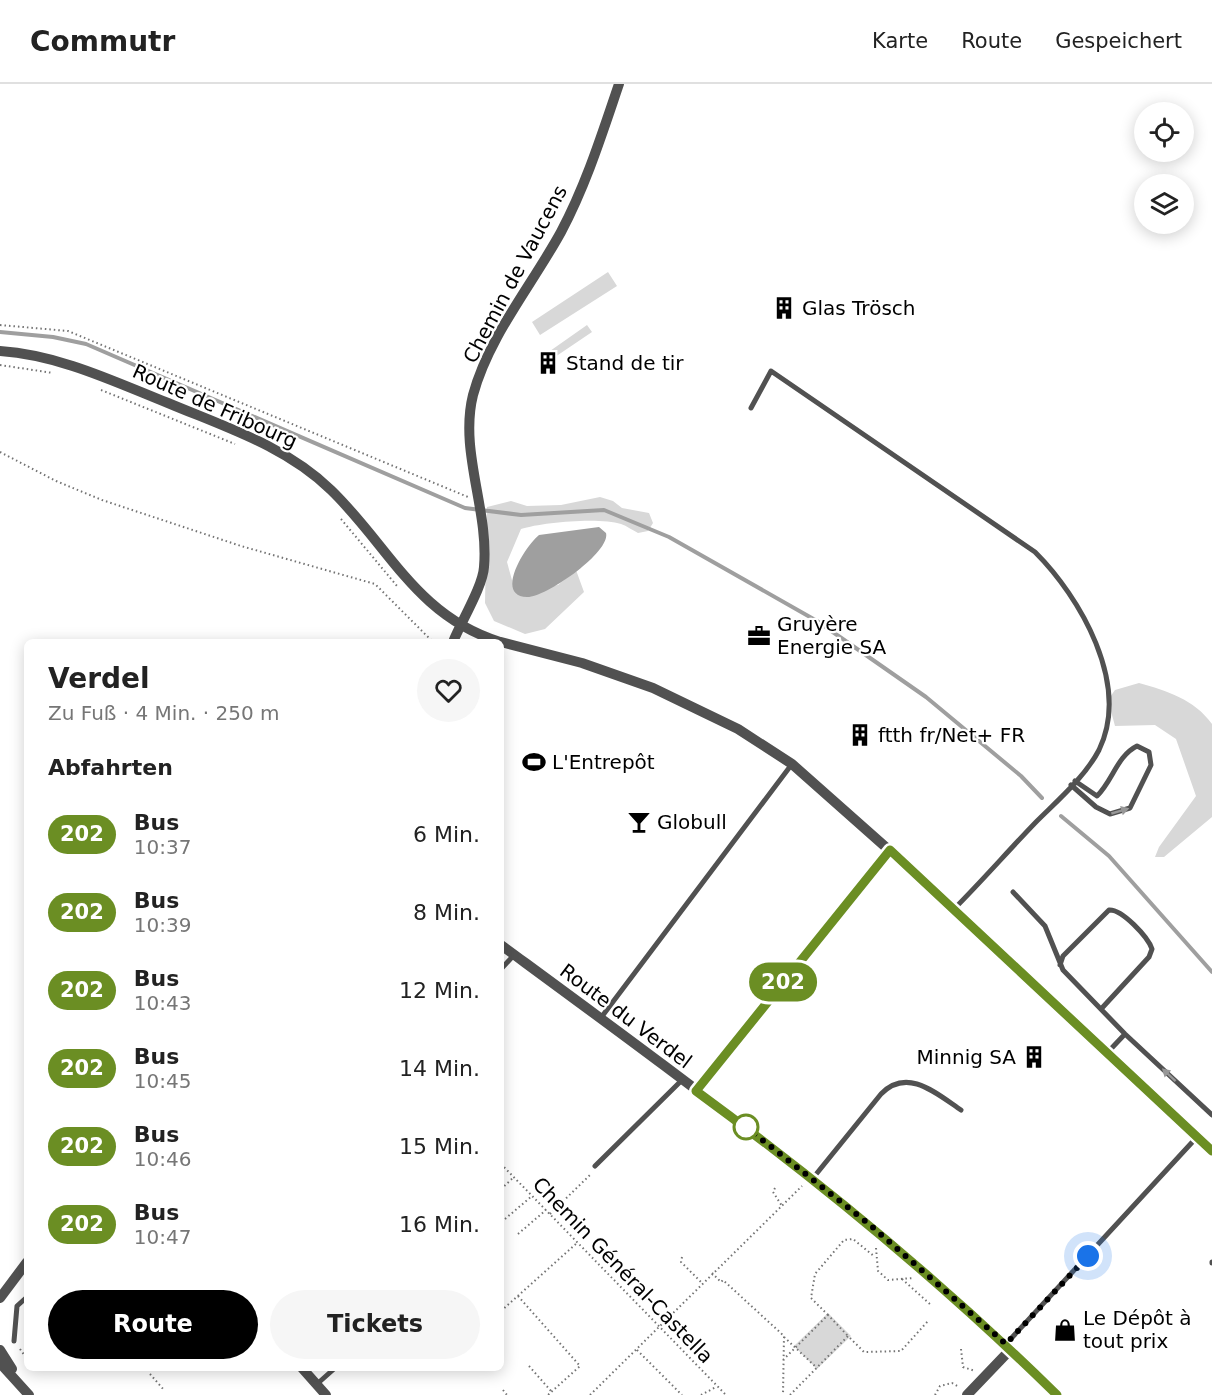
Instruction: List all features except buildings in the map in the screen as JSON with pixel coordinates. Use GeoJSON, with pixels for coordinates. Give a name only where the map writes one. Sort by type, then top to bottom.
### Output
{"type":"FeatureCollection","features":[{"type":"Feature","properties":{"kind":"street","name":"Chemin de Vaucens"},"geometry":{"type":"LineString","coordinates":[[454,639],[483,575],[482,518],[471,442],[470,420],[473,396],[482,370],[512,312],[543,263],[578,198],[619,84]]}},
{"type":"Feature","properties":{"kind":"street","name":"Route de Fribourg"},"geometry":{"type":"LineString","coordinates":[[0,351],[29,352],[82,368],[278,450],[330,489],[411,585],[436,608],[460,623],[495,639]]}},
{"type":"Feature","properties":{"kind":"street","name":"Route de Fribourg"},"geometry":{"type":"LineString","coordinates":[[504,643],[582,663],[653,688],[709,713],[792,764],[890,850],[1212,1151]]}},
{"type":"Feature","properties":{"kind":"street"},"geometry":{"type":"LineString","coordinates":[[696,1091],[890,850]]}},
{"type":"Feature","properties":{"kind":"street","name":"Route du Verdel"},"geometry":{"type":"LineString","coordinates":[[504,947],[682,1080],[931,1276],[1057,1395]]}},
{"type":"Feature","properties":{"kind":"street"},"geometry":{"type":"LineString","coordinates":[[0,1281],[24,1265]]}},
{"type":"Feature","properties":{"kind":"street"},"geometry":{"type":"LineString","coordinates":[[0,1298],[24,1265]]}},
{"type":"Feature","properties":{"kind":"street"},"geometry":{"type":"LineString","coordinates":[[969,1393],[986,1376],[1008,1347]]}},
{"type":"Feature","properties":{"kind":"street"},"geometry":{"type":"LineString","coordinates":[[0,1350],[29,1395]]}},
{"type":"Feature","properties":{"kind":"street"},"geometry":{"type":"LineString","coordinates":[[0,1363],[14,1375]]}},
{"type":"Feature","properties":{"kind":"street"},"geometry":{"type":"LineString","coordinates":[[305,1371],[326,1395]]}},
{"type":"Feature","properties":{"kind":"lane"},"geometry":{"type":"LineString","coordinates":[[752,408],[771,371],[1035,552],[1059,576],[1080,607],[1095,641],[1104,669],[1108,700],[1107,723],[1099,750],[1073,783],[954,909]]}},
{"type":"Feature","properties":{"kind":"lane"},"geometry":{"type":"LineString","coordinates":[[1137,746],[1149,752],[1151,765],[1130,808],[1110,814],[1096,807],[1073,783],[1097,796],[1108,785],[1126,751],[1137,746]]}},
{"type":"Feature","properties":{"kind":"lane"},"geometry":{"type":"LineString","coordinates":[[600,1019],[792,764]]}},
{"type":"Feature","properties":{"kind":"lane"},"geometry":{"type":"LineString","coordinates":[[1013,892],[1045,926],[1060,965],[1125,1034],[1212,1115]]}},
{"type":"Feature","properties":{"kind":"lane"},"geometry":{"type":"LineString","coordinates":[[1060,965],[1064,956],[1109,910],[1116,910],[1147,940],[1152,949],[1149,957],[1102,1008]]}},
{"type":"Feature","properties":{"kind":"lane"},"geometry":{"type":"LineString","coordinates":[[504,966],[514,955]]}},
{"type":"Feature","properties":{"kind":"lane"},"geometry":{"type":"LineString","coordinates":[[1107,1053],[1125,1034]]}},
{"type":"Feature","properties":{"kind":"lane"},"geometry":{"type":"LineString","coordinates":[[596,1167],[682,1080]]}},
{"type":"Feature","properties":{"kind":"lane"},"geometry":{"type":"LineString","coordinates":[[809,1181],[881,1094],[893,1083],[899,1081],[916,1084],[961,1110]]}},
{"type":"Feature","properties":{"kind":"lane"},"geometry":{"type":"LineString","coordinates":[[1008,1347],[1197,1137]]}},
{"type":"Feature","properties":{"kind":"lane"},"geometry":{"type":"LineString","coordinates":[[14,1341],[17,1306],[24,1300]]}},
{"type":"Feature","properties":{"kind":"lane"},"geometry":{"type":"LineString","coordinates":[[317,1384],[332,1371]]}},
{"type":"Feature","properties":{"kind":"path"},"geometry":{"type":"LineString","coordinates":[[0,325],[68,331],[479,502]]}},
{"type":"Feature","properties":{"kind":"path"},"geometry":{"type":"LineString","coordinates":[[0,365],[63,375]]}},
{"type":"Feature","properties":{"kind":"path"},"geometry":{"type":"LineString","coordinates":[[93,386],[238,446]]}},
{"type":"Feature","properties":{"kind":"path"},"geometry":{"type":"LineString","coordinates":[[0,452],[56,481],[102,500],[241,546],[375,584],[430,639]]}},
{"type":"Feature","properties":{"kind":"path"},"geometry":{"type":"LineString","coordinates":[[336,513],[397,586]]}},
{"type":"Feature","properties":{"kind":"path","name":"Chemin Général-Castella"},"geometry":{"type":"LineString","coordinates":[[504,1167],[726,1395]]}},
{"type":"Feature","properties":{"kind":"path"},"geometry":{"type":"LineString","coordinates":[[550,1214],[596,1167]]}},
{"type":"Feature","properties":{"kind":"path"},"geometry":{"type":"LineString","coordinates":[[504,1186],[514,1177]]}},
{"type":"Feature","properties":{"kind":"path"},"geometry":{"type":"LineString","coordinates":[[590,1395],[712,1273],[809,1181]]}},
{"type":"Feature","properties":{"kind":"path"},"geometry":{"type":"LineString","coordinates":[[775,1188],[773,1192],[782,1206]]}},
{"type":"Feature","properties":{"kind":"path"},"geometry":{"type":"LineString","coordinates":[[505,1219],[532,1196]]}},
{"type":"Feature","properties":{"kind":"path"},"geometry":{"type":"LineString","coordinates":[[518,1234],[546,1210]]}},
{"type":"Feature","properties":{"kind":"path"},"geometry":{"type":"LineString","coordinates":[[876,1257],[853,1239],[844,1240],[838,1244],[815,1274],[811,1298],[864,1352],[902,1351],[928,1321]]}},
{"type":"Feature","properties":{"kind":"path"},"geometry":{"type":"LineString","coordinates":[[504,1308],[578,1242]]}},
{"type":"Feature","properties":{"kind":"path"},"geometry":{"type":"LineString","coordinates":[[878,1245],[875,1249],[878,1272],[888,1280],[915,1276]]}},
{"type":"Feature","properties":{"kind":"path"},"geometry":{"type":"LineString","coordinates":[[682,1257],[681,1262],[702,1283]]}},
{"type":"Feature","properties":{"kind":"path"},"geometry":{"type":"LineString","coordinates":[[712,1273],[722,1282],[723,1280],[817,1368]]}},
{"type":"Feature","properties":{"kind":"path"},"geometry":{"type":"LineString","coordinates":[[902,1279],[932,1306]]}},
{"type":"Feature","properties":{"kind":"path"},"geometry":{"type":"LineString","coordinates":[[518,1296],[580,1366],[548,1395]]}},
{"type":"Feature","properties":{"kind":"path"},"geometry":{"type":"LineString","coordinates":[[783,1360],[828,1315]]}},
{"type":"Feature","properties":{"kind":"path"},"geometry":{"type":"LineString","coordinates":[[783,1336],[783,1395]]}},
{"type":"Feature","properties":{"kind":"path"},"geometry":{"type":"LineString","coordinates":[[789,1395],[848,1336]]}},
{"type":"Feature","properties":{"kind":"path"},"geometry":{"type":"LineString","coordinates":[[14,1341],[24,1355]]}},
{"type":"Feature","properties":{"kind":"path"},"geometry":{"type":"LineString","coordinates":[[961,1349],[963,1367],[986,1376]]}},
{"type":"Feature","properties":{"kind":"path"},"geometry":{"type":"LineString","coordinates":[[637,1350],[682,1395]]}},
{"type":"Feature","properties":{"kind":"path"},"geometry":{"type":"LineString","coordinates":[[529,1366],[552,1391]]}},
{"type":"Feature","properties":{"kind":"path"},"geometry":{"type":"LineString","coordinates":[[150,1374],[164,1390]]}},
{"type":"Feature","properties":{"kind":"path"},"geometry":{"type":"LineString","coordinates":[[935,1395],[940,1386],[952,1383],[969,1393]]}},
{"type":"Feature","properties":{"kind":"path"},"geometry":{"type":"LineString","coordinates":[[701,1395],[717,1386]]}},
{"type":"Feature","properties":{"kind":"path"},"geometry":{"type":"LineString","coordinates":[[503,1390],[507,1395]]}},
{"type":"Feature","properties":{"kind":"shaded area"},"geometry":{"type":"Polygon","coordinates":[[[608,272],[617,286],[540,335],[532,322],[608,272]]]}},
{"type":"Feature","properties":{"kind":"shaded area"},"geometry":{"type":"Polygon","coordinates":[[[587,325],[592,332],[555,357],[550,351],[587,325]]]}},
{"type":"Feature","properties":{"kind":"shaded area"},"geometry":{"type":"Polygon","coordinates":[[[600,497],[613,501],[622,508],[649,513],[653,523],[648,531],[638,533],[621,524],[599,521],[556,522],[521,529],[507,562],[515,591],[558,585],[576,570],[584,592],[545,629],[525,634],[494,621],[485,603],[487,507],[511,501],[527,506],[561,505],[600,497]]]}},
{"type":"Feature","properties":{"kind":"shaded area"},"geometry":{"type":"Polygon","coordinates":[[[599,527],[606,533],[605,541],[588,562],[548,590],[527,597],[517,594],[513,588],[516,569],[527,548],[539,535],[599,527]]]}},
{"type":"Feature","properties":{"kind":"shaded area"},"geometry":{"type":"Polygon","coordinates":[[[1139,683],[1170,693],[1188,702],[1205,715],[1212,724],[1212,817],[1164,857],[1155,857],[1159,847],[1196,796],[1176,739],[1155,725],[1115,726],[1108,700],[1115,690],[1139,683]]]}},
{"type":"Feature","properties":{"kind":"shaded area"},"geometry":{"type":"Polygon","coordinates":[[[828,1313],[851,1336],[817,1369],[794,1346],[828,1313]]]}},
{"type":"Feature","properties":{"kind":"waterway"},"geometry":{"type":"LineString","coordinates":[[0,332],[53,337],[86,344],[465,508],[521,515],[604,510],[669,537],[817,621],[926,697],[1021,776],[1042,798]]}},
{"type":"Feature","properties":{"kind":"waterway"},"geometry":{"type":"LineString","coordinates":[[1061,816],[1109,856],[1212,972]]}},
{"type":"Feature","properties":{"kind":"bus line","name":"202"},"geometry":{"type":"LineString","coordinates":[[1057,1395],[1006,1344],[931,1276],[838,1198],[696,1091],[890,850],[1212,1151]]}},
{"type":"Feature","properties":{"kind":"place","name":"Glas Trösch"},"geometry":{"type":"Point","coordinates":[784,308]}},
{"type":"Feature","properties":{"kind":"place","name":"Stand de tir"},"geometry":{"type":"Point","coordinates":[548,363]}},
{"type":"Feature","properties":{"kind":"place","name":"Gruyère Energie SA"},"geometry":{"type":"Point","coordinates":[759,636]}},
{"type":"Feature","properties":{"kind":"place","name":"ftth fr/Net+ FR"},"geometry":{"type":"Point","coordinates":[860,735]}},
{"type":"Feature","properties":{"kind":"place","name":"L'Entrepôt"},"geometry":{"type":"Point","coordinates":[534,762]}},
{"type":"Feature","properties":{"kind":"place","name":"Globull"},"geometry":{"type":"Point","coordinates":[639,822]}},
{"type":"Feature","properties":{"kind":"place","name":"Minnig SA"},"geometry":{"type":"Point","coordinates":[1034,1057]}},
{"type":"Feature","properties":{"kind":"place","name":"Le Dépôt à tout prix"},"geometry":{"type":"Point","coordinates":[1065,1330]}},
{"type":"Feature","properties":{"kind":"route"},"geometry":{"type":"LineString","coordinates":[[746,1127],[869,1224],[1006,1344],[1088,1256]]}}]}
